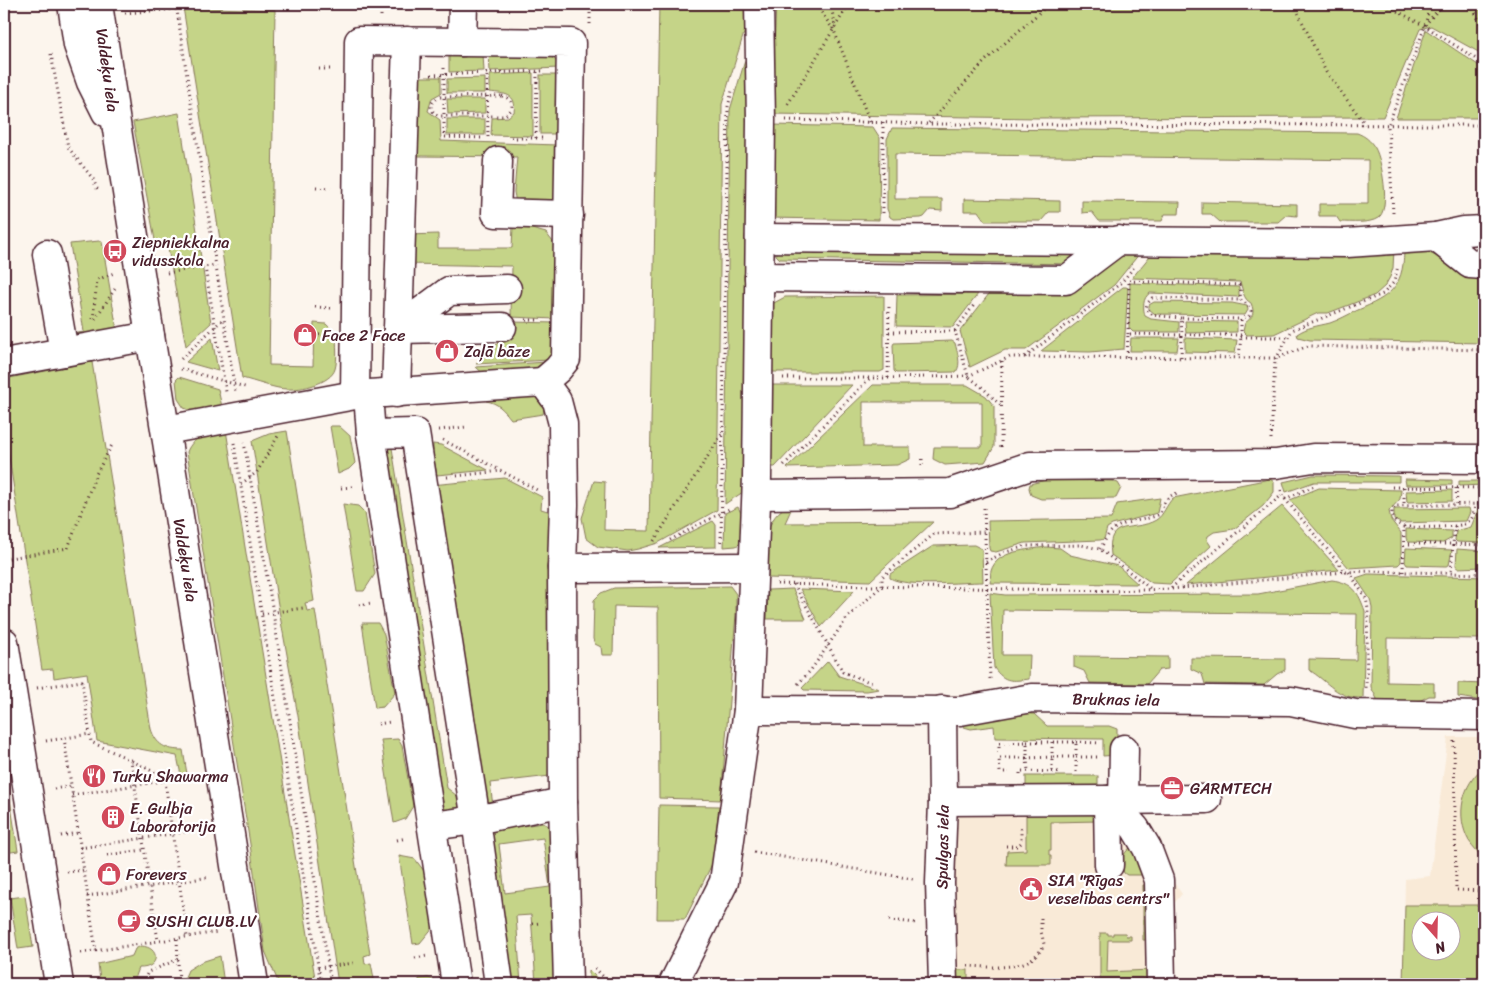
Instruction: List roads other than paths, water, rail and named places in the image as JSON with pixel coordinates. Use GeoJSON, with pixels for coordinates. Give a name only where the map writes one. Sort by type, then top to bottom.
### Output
{"type":"FeatureCollection","features":[{"type":"Feature","properties":{"kind":"street","name":"Valdeķu iela"},"geometry":{"type":"LineString","coordinates":[[72,4],[78,45],[91,82],[118,136]]}},
{"type":"Feature","properties":{"kind":"street","name":"Valdeķu iela"},"geometry":{"type":"LineString","coordinates":[[98,4],[254,984]]}},
{"type":"Feature","properties":{"kind":"street"},"geometry":{"type":"LineString","coordinates":[[463,4],[465,43]]}},
{"type":"Feature","properties":{"kind":"street"},"geometry":{"type":"LineString","coordinates":[[673,984],[724,882],[748,710],[756,495],[760,238],[770,120],[759,4]]}},
{"type":"Feature","properties":{"kind":"street"},"geometry":{"type":"LineString","coordinates":[[166,430],[361,395],[543,382],[558,369],[566,359],[571,43],[358,41],[361,395],[371,434],[456,984]]}},
{"type":"Feature","properties":{"kind":"street"},"geometry":{"type":"LineString","coordinates":[[396,393],[407,41]]}},
{"type":"Feature","properties":{"kind":"street"},"geometry":{"type":"LineString","coordinates":[[498,144],[496,213],[569,215]]}},
{"type":"Feature","properties":{"kind":"street"},"geometry":{"type":"LineString","coordinates":[[760,238],[1346,243],[1436,237],[1464,231],[1484,230]]}},
{"type":"Feature","properties":{"kind":"street"},"geometry":{"type":"LineString","coordinates":[[1436,237],[1470,264],[1484,266]]}},
{"type":"Feature","properties":{"kind":"street"},"geometry":{"type":"LineString","coordinates":[[759,278],[1066,280],[1119,240]]}},
{"type":"Feature","properties":{"kind":"street"},"geometry":{"type":"LineString","coordinates":[[47,254],[64,352]]}},
{"type":"Feature","properties":{"kind":"street"},"geometry":{"type":"LineString","coordinates":[[398,329],[449,291],[507,289]]}},
{"type":"Feature","properties":{"kind":"street"},"geometry":{"type":"LineString","coordinates":[[398,329],[502,327]]}},
{"type":"Feature","properties":{"kind":"street"},"geometry":{"type":"LineString","coordinates":[[4,363],[150,336]]}},
{"type":"Feature","properties":{"kind":"street"},"geometry":{"type":"LineString","coordinates":[[543,382],[557,401],[563,424],[563,802],[568,984]]}},
{"type":"Feature","properties":{"kind":"street"},"geometry":{"type":"LineString","coordinates":[[371,434],[415,433],[476,820],[499,984]]}},
{"type":"Feature","properties":{"kind":"street"},"geometry":{"type":"LineString","coordinates":[[756,495],[950,493],[1030,466],[1276,464],[1313,458],[1484,459]]}},
{"type":"Feature","properties":{"kind":"street"},"geometry":{"type":"LineString","coordinates":[[562,568],[753,575]]}},
{"type":"Feature","properties":{"kind":"street"},"geometry":{"type":"LineString","coordinates":[[4,642],[59,984]]}},
{"type":"Feature","properties":{"kind":"street","name":"Bruknas iela"},"geometry":{"type":"LineString","coordinates":[[748,710],[960,710],[1032,698],[1291,701],[1355,714],[1484,716]]}},
{"type":"Feature","properties":{"kind":"street","name":"Spulgas iela"},"geometry":{"type":"LineString","coordinates":[[942,710],[943,801],[940,883],[943,984]]}},
{"type":"Feature","properties":{"kind":"street"},"geometry":{"type":"LineString","coordinates":[[1109,865],[1114,800],[1124,753]]}},
{"type":"Feature","properties":{"kind":"street"},"geometry":{"type":"LineString","coordinates":[[943,801],[1207,799]]}},
{"type":"Feature","properties":{"kind":"street"},"geometry":{"type":"LineString","coordinates":[[1114,800],[1147,848],[1159,880],[1161,984]]}},
{"type":"Feature","properties":{"kind":"street"},"geometry":{"type":"LineString","coordinates":[[432,826],[476,820],[563,802]]}},
{"type":"Feature","properties":{"kind":"place","name":"Ziepniekkalna vidusskola"},"geometry":{"type":"Point","coordinates":[115,251]}},
{"type":"Feature","properties":{"kind":"place","name":"Face 2 Face"},"geometry":{"type":"Point","coordinates":[305,335]}},
{"type":"Feature","properties":{"kind":"place","name":"Zaļā bāze"},"geometry":{"type":"Point","coordinates":[447,351]}},
{"type":"Feature","properties":{"kind":"place","name":"Turku Shawarma"},"geometry":{"type":"Point","coordinates":[94,776]}},
{"type":"Feature","properties":{"kind":"place","name":"GARMTECH"},"geometry":{"type":"Point","coordinates":[1172,788]}},
{"type":"Feature","properties":{"kind":"place","name":"E. Gulbja Laboratorija"},"geometry":{"type":"Point","coordinates":[113,817]}},
{"type":"Feature","properties":{"kind":"place","name":"Forevers"},"geometry":{"type":"Point","coordinates":[109,874]}},
{"type":"Feature","properties":{"kind":"place","name":"SIA \"Rīgas veselības centrs\""},"geometry":{"type":"Point","coordinates":[1031,889]}},
{"type":"Feature","properties":{"kind":"place","name":"SUSHI CLUB.LV"},"geometry":{"type":"Point","coordinates":[129,921]}}]}
